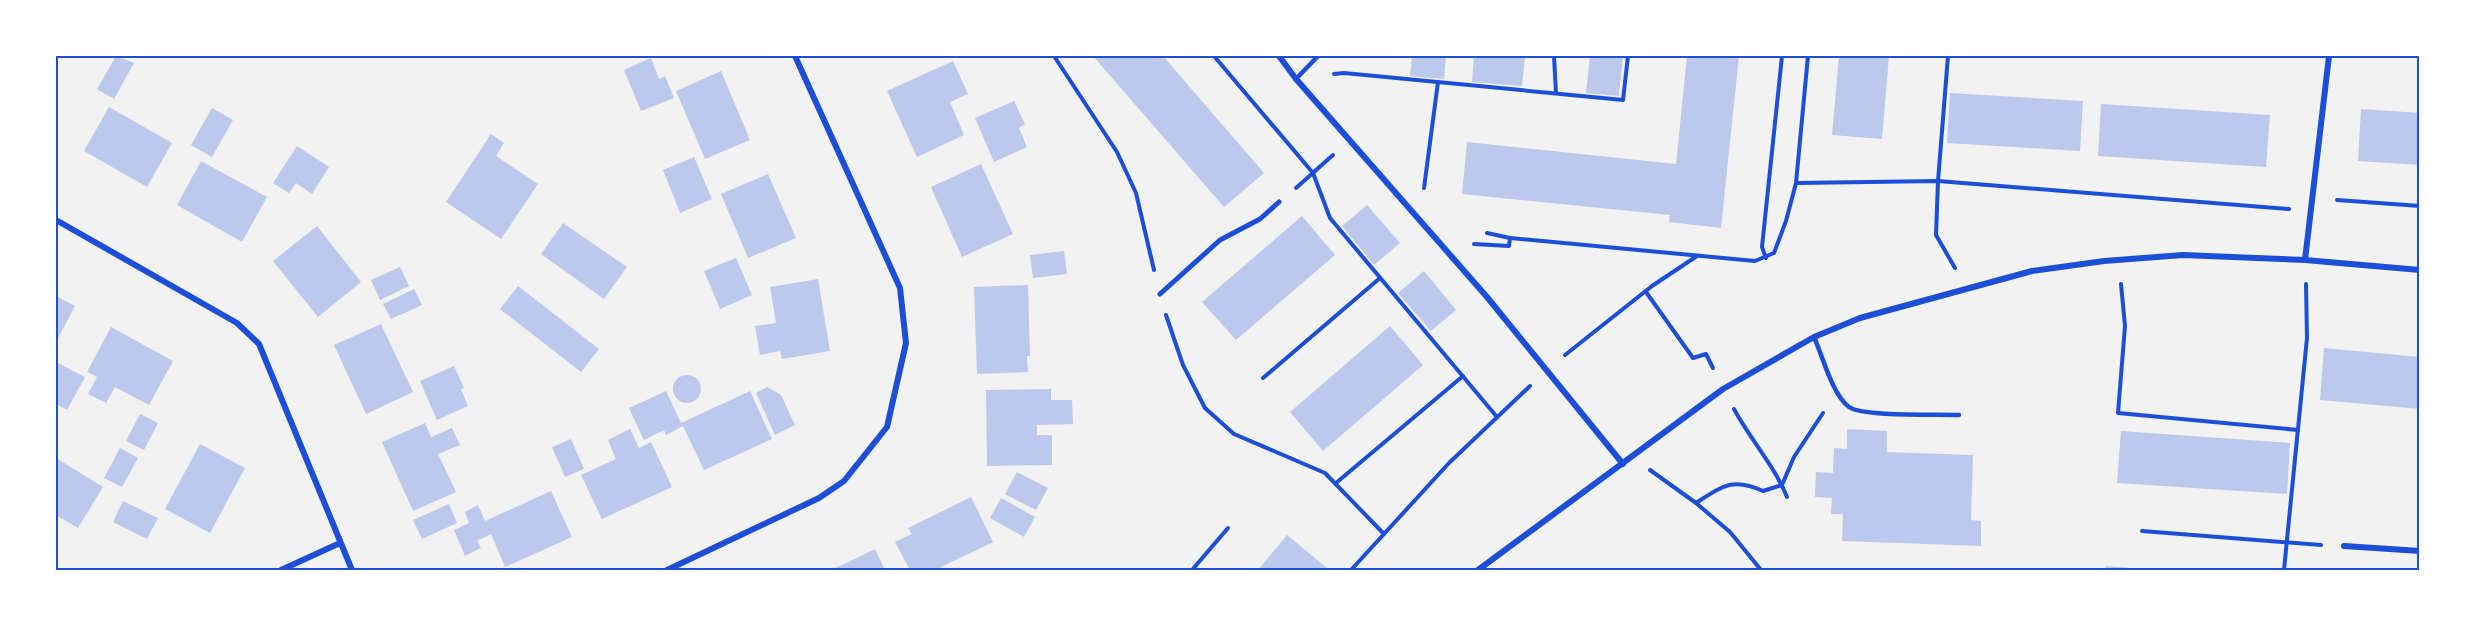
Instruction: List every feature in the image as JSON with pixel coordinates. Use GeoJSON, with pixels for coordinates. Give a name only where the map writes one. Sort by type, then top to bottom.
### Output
{"type":"FeatureCollection","features":[{"type":"Feature","properties":{"kind":"street"},"geometry":{"type":"LineString","coordinates":[[668,570],[819,498],[844,481],[887,427],[906,343],[900,288],[795,56]]}},
{"type":"Feature","properties":{"kind":"street"},"geometry":{"type":"LineString","coordinates":[[1279,56],[1296,79],[1443,247],[1623,464]]}},
{"type":"Feature","properties":{"kind":"street"},"geometry":{"type":"LineString","coordinates":[[2305,260],[2329,56]]}},
{"type":"Feature","properties":{"kind":"street"},"geometry":{"type":"LineString","coordinates":[[1160,294],[1220,240],[1260,219],[1279,202]]}},
{"type":"Feature","properties":{"kind":"street"},"geometry":{"type":"LineString","coordinates":[[56,220],[237,323],[259,344],[352,570]]}},
{"type":"Feature","properties":{"kind":"street"},"geometry":{"type":"LineString","coordinates":[[1478,570],[1723,389],[1814,337],[1860,318],[2032,271],[2183,255],[2305,260],[2420,270]]}},
{"type":"Feature","properties":{"kind":"street"},"geometry":{"type":"LineString","coordinates":[[281,570],[340,543]]}},
{"type":"Feature","properties":{"kind":"street"},"geometry":{"type":"LineString","coordinates":[[2344,546],[2420,551]]}},
{"type":"Feature","properties":{"kind":"lane"},"geometry":{"type":"LineString","coordinates":[[1296,79],[1318,56]]}},
{"type":"Feature","properties":{"kind":"lane"},"geometry":{"type":"LineString","coordinates":[[1814,337],[1837,393],[1850,408],[1870,412],[1959,415]]}},
{"type":"Feature","properties":{"kind":"path"},"geometry":{"type":"LineString","coordinates":[[1054,56],[1117,152],[1136,194],[1160,294],[1183,365],[1206,408],[1234,434],[1318,469],[1336,483],[1384,534]]}},
{"type":"Feature","properties":{"kind":"path"},"geometry":{"type":"LineString","coordinates":[[1214,56],[1313,173],[1330,218],[1497,417]]}},
{"type":"Feature","properties":{"kind":"path"},"geometry":{"type":"LineString","coordinates":[[1554,56],[1556,93]]}},
{"type":"Feature","properties":{"kind":"path"},"geometry":{"type":"LineString","coordinates":[[1296,79],[1344,73],[1623,100],[1628,56]]}},
{"type":"Feature","properties":{"kind":"path"},"geometry":{"type":"LineString","coordinates":[[1766,258],[1762,247],[1782,56]]}},
{"type":"Feature","properties":{"kind":"path"},"geometry":{"type":"LineString","coordinates":[[1487,233],[1755,261],[1766,258],[1774,253],[1778,243],[1796,183],[1808,56]]}},
{"type":"Feature","properties":{"kind":"path"},"geometry":{"type":"LineString","coordinates":[[1948,56],[1936,236],[1967,289]]}},
{"type":"Feature","properties":{"kind":"path"},"geometry":{"type":"LineString","coordinates":[[1413,212],[1424,192],[1438,82]]}},
{"type":"Feature","properties":{"kind":"path"},"geometry":{"type":"LineString","coordinates":[[1796,183],[1938,181],[2311,211]]}},
{"type":"Feature","properties":{"kind":"path"},"geometry":{"type":"LineString","coordinates":[[2360,201],[2420,206]]}},
{"type":"Feature","properties":{"kind":"path"},"geometry":{"type":"LineString","coordinates":[[1443,247],[1480,243],[1509,246],[1510,237]]}},
{"type":"Feature","properties":{"kind":"path"},"geometry":{"type":"LineString","coordinates":[[1351,570],[1449,463],[1546,370],[1697,255]]}},
{"type":"Feature","properties":{"kind":"path"},"geometry":{"type":"LineString","coordinates":[[2284,570],[2307,338],[2305,260]]}},
{"type":"Feature","properties":{"kind":"path"},"geometry":{"type":"LineString","coordinates":[[2119,261],[2125,326],[2118,413],[2298,430]]}},
{"type":"Feature","properties":{"kind":"path"},"geometry":{"type":"LineString","coordinates":[[1263,378],[1380,278]]}},
{"type":"Feature","properties":{"kind":"path"},"geometry":{"type":"LineString","coordinates":[[1646,292],[1693,358],[1706,354],[1745,430],[1782,485],[1786,496]]}},
{"type":"Feature","properties":{"kind":"path"},"geometry":{"type":"LineString","coordinates":[[1336,483],[1463,376]]}},
{"type":"Feature","properties":{"kind":"path"},"geometry":{"type":"LineString","coordinates":[[1696,503],[1728,483],[1750,485],[1763,491],[1782,485],[1794,457],[1837,393]]}},
{"type":"Feature","properties":{"kind":"path"},"geometry":{"type":"LineString","coordinates":[[1632,458],[1696,503],[1730,532],[1761,570]]}},
{"type":"Feature","properties":{"kind":"path"},"geometry":{"type":"LineString","coordinates":[[1192,570],[1228,528]]}},
{"type":"Feature","properties":{"kind":"path"},"geometry":{"type":"LineString","coordinates":[[2142,531],[2344,546]]}},
{"type":"Feature","properties":{"kind":"building"},"geometry":{"type":"Polygon","coordinates":[[[116,56],[134,63],[114,99],[97,89],[116,56]]]}},
{"type":"Feature","properties":{"kind":"building"},"geometry":{"type":"Polygon","coordinates":[[[1093,56],[1163,56],[1264,173],[1224,207],[1093,56]]]}},
{"type":"Feature","properties":{"kind":"building"},"geometry":{"type":"Polygon","coordinates":[[[1412,56],[1446,56],[1444,79],[1410,76],[1412,56]]]}},
{"type":"Feature","properties":{"kind":"building"},"geometry":{"type":"Polygon","coordinates":[[[1474,56],[1525,56],[1522,86],[1472,82],[1474,56]]]}},
{"type":"Feature","properties":{"kind":"building"},"geometry":{"type":"Polygon","coordinates":[[[1590,56],[1623,56],[1619,96],[1586,93],[1590,56]]]}},
{"type":"Feature","properties":{"kind":"building"},"geometry":{"type":"Polygon","coordinates":[[[1687,56],[1739,56],[1721,228],[1669,222],[1670,215],[1462,194],[1467,142],[1676,164],[1687,56]]]}},
{"type":"Feature","properties":{"kind":"building"},"geometry":{"type":"Polygon","coordinates":[[[1839,56],[1889,56],[1882,139],[1832,135],[1839,56]]]}},
{"type":"Feature","properties":{"kind":"building"},"geometry":{"type":"Polygon","coordinates":[[[651,58],[659,79],[665,76],[674,98],[641,111],[624,70],[651,58]]]}},
{"type":"Feature","properties":{"kind":"building"},"geometry":{"type":"Polygon","coordinates":[[[953,61],[968,94],[950,102],[964,135],[917,157],[887,91],[953,61]]]}},
{"type":"Feature","properties":{"kind":"building"},"geometry":{"type":"Polygon","coordinates":[[[721,71],[750,140],[705,159],[676,91],[721,71]]]}},
{"type":"Feature","properties":{"kind":"building"},"geometry":{"type":"Polygon","coordinates":[[[1950,93],[2083,101],[2080,151],[1947,143],[1950,93]]]}},
{"type":"Feature","properties":{"kind":"building"},"geometry":{"type":"Polygon","coordinates":[[[1014,101],[1025,124],[1019,128],[1027,147],[994,162],[975,118],[1014,101]]]}},
{"type":"Feature","properties":{"kind":"building"},"geometry":{"type":"Polygon","coordinates":[[[2101,104],[2270,115],[2266,167],[2098,156],[2101,104]]]}},
{"type":"Feature","properties":{"kind":"building"},"geometry":{"type":"Polygon","coordinates":[[[109,107],[172,143],[147,187],[84,151],[109,107]]]}},
{"type":"Feature","properties":{"kind":"building"},"geometry":{"type":"Polygon","coordinates":[[[212,108],[233,120],[212,157],[191,145],[212,108]]]}},
{"type":"Feature","properties":{"kind":"building"},"geometry":{"type":"Polygon","coordinates":[[[2361,109],[2420,113],[2420,165],[2358,161],[2361,109]]]}},
{"type":"Feature","properties":{"kind":"building"},"geometry":{"type":"Polygon","coordinates":[[[491,134],[504,143],[496,156],[538,184],[501,239],[446,202],[491,134]]]}},
{"type":"Feature","properties":{"kind":"building"},"geometry":{"type":"Polygon","coordinates":[[[297,146],[329,167],[312,194],[296,183],[289,193],[273,183],[297,146]]]}},
{"type":"Feature","properties":{"kind":"building"},"geometry":{"type":"Polygon","coordinates":[[[694,157],[712,199],[680,213],[663,170],[694,157]]]}},
{"type":"Feature","properties":{"kind":"building"},"geometry":{"type":"Polygon","coordinates":[[[201,161],[267,197],[242,242],[177,205],[201,161]]]}},
{"type":"Feature","properties":{"kind":"building"},"geometry":{"type":"Polygon","coordinates":[[[981,164],[1013,234],[962,257],[931,187],[981,164]]]}},
{"type":"Feature","properties":{"kind":"building"},"geometry":{"type":"Polygon","coordinates":[[[768,174],[796,238],[748,258],[721,194],[768,174]]]}},
{"type":"Feature","properties":{"kind":"building"},"geometry":{"type":"Polygon","coordinates":[[[1367,205],[1400,243],[1374,265],[1342,226],[1367,205]]]}},
{"type":"Feature","properties":{"kind":"building"},"geometry":{"type":"Polygon","coordinates":[[[1302,216],[1335,255],[1236,340],[1202,302],[1302,216]]]}},
{"type":"Feature","properties":{"kind":"building"},"geometry":{"type":"Polygon","coordinates":[[[563,223],[627,267],[604,299],[541,254],[563,223]]]}},
{"type":"Feature","properties":{"kind":"building"},"geometry":{"type":"Polygon","coordinates":[[[317,226],[361,282],[318,317],[273,261],[317,226]]]}},
{"type":"Feature","properties":{"kind":"building"},"geometry":{"type":"Polygon","coordinates":[[[1064,251],[1067,274],[1033,278],[1030,255],[1064,251]]]}},
{"type":"Feature","properties":{"kind":"building"},"geometry":{"type":"Polygon","coordinates":[[[736,258],[752,295],[720,309],[704,271],[736,258]]]}},
{"type":"Feature","properties":{"kind":"building"},"geometry":{"type":"Polygon","coordinates":[[[400,267],[409,286],[380,300],[371,280],[400,267]]]}},
{"type":"Feature","properties":{"kind":"building"},"geometry":{"type":"Polygon","coordinates":[[[1424,271],[1456,310],[1431,331],[1398,293],[1424,271]]]}},
{"type":"Feature","properties":{"kind":"building"},"geometry":{"type":"Polygon","coordinates":[[[818,279],[830,351],[782,359],[780,351],[760,355],[755,326],[776,323],[770,287],[818,279]]]}},
{"type":"Feature","properties":{"kind":"building"},"geometry":{"type":"Polygon","coordinates":[[[1028,285],[1030,356],[1027,356],[1028,372],[977,374],[974,287],[1028,285]]]}},
{"type":"Feature","properties":{"kind":"building"},"geometry":{"type":"Polygon","coordinates":[[[518,286],[599,349],[581,372],[500,309],[518,286]]]}},
{"type":"Feature","properties":{"kind":"building"},"geometry":{"type":"Polygon","coordinates":[[[414,289],[422,305],[391,319],[383,304],[414,289]]]}},
{"type":"Feature","properties":{"kind":"building"},"geometry":{"type":"Polygon","coordinates":[[[56,296],[75,306],[56,342],[56,296]]]}},
{"type":"Feature","properties":{"kind":"building"},"geometry":{"type":"Polygon","coordinates":[[[381,324],[413,392],[366,414],[334,345],[381,324]]]}},
{"type":"Feature","properties":{"kind":"building"},"geometry":{"type":"Polygon","coordinates":[[[1390,326],[1423,365],[1323,451],[1290,412],[1390,326]]]}},
{"type":"Feature","properties":{"kind":"building"},"geometry":{"type":"Polygon","coordinates":[[[111,327],[173,361],[149,405],[115,387],[106,403],[88,394],[97,377],[87,372],[111,327]]]}},
{"type":"Feature","properties":{"kind":"building"},"geometry":{"type":"Polygon","coordinates":[[[2324,348],[2420,357],[2420,409],[2320,400],[2324,348]]]}},
{"type":"Feature","properties":{"kind":"building"},"geometry":{"type":"Polygon","coordinates":[[[56,362],[85,377],[67,410],[56,404],[56,362]]]}},
{"type":"Feature","properties":{"kind":"building"},"geometry":{"type":"Polygon","coordinates":[[[454,366],[464,388],[461,389],[468,406],[437,420],[420,381],[454,366]]]}},
{"type":"Feature","properties":{"kind":"building"},"geometry":{"type":"Polygon","coordinates":[[[687,375],[697,379],[701,389],[697,399],[687,403],[677,399],[673,389],[677,379],[687,375]]]}},
{"type":"Feature","properties":{"kind":"building"},"geometry":{"type":"Polygon","coordinates":[[[767,387],[781,395],[795,425],[775,435],[756,393],[767,387]]]}},
{"type":"Feature","properties":{"kind":"building"},"geometry":{"type":"Polygon","coordinates":[[[1051,389],[1051,400],[1072,400],[1073,424],[1037,425],[1037,435],[1052,435],[1052,465],[987,466],[986,390],[1051,389]]]}},
{"type":"Feature","properties":{"kind":"building"},"geometry":{"type":"Polygon","coordinates":[[[666,391],[681,423],[750,391],[772,439],[704,470],[683,426],[666,435],[664,430],[644,440],[629,408],[666,391]]]}},
{"type":"Feature","properties":{"kind":"building"},"geometry":{"type":"Polygon","coordinates":[[[140,414],[158,423],[144,450],[126,441],[140,414]]]}},
{"type":"Feature","properties":{"kind":"building"},"geometry":{"type":"Polygon","coordinates":[[[425,423],[431,437],[452,428],[460,445],[438,454],[456,492],[413,511],[382,442],[425,423]]]}},
{"type":"Feature","properties":{"kind":"building"},"geometry":{"type":"Polygon","coordinates":[[[630,429],[639,448],[651,442],[672,487],[602,519],[581,475],[616,459],[608,440],[630,429]]]}},
{"type":"Feature","properties":{"kind":"building"},"geometry":{"type":"Polygon","coordinates":[[[1847,429],[1887,431],[1887,452],[1973,455],[1971,520],[1981,521],[1981,546],[1842,541],[1843,514],[1831,514],[1832,498],[1815,497],[1816,472],[1833,473],[1834,448],[1847,449],[1847,429]]]}},
{"type":"Feature","properties":{"kind":"building"},"geometry":{"type":"Polygon","coordinates":[[[2121,431],[2290,443],[2287,494],[2117,483],[2121,431]]]}},
{"type":"Feature","properties":{"kind":"building"},"geometry":{"type":"Polygon","coordinates":[[[571,439],[584,469],[565,477],[552,447],[571,439]]]}},
{"type":"Feature","properties":{"kind":"building"},"geometry":{"type":"Polygon","coordinates":[[[200,444],[245,468],[210,533],[165,509],[200,444]]]}},
{"type":"Feature","properties":{"kind":"building"},"geometry":{"type":"Polygon","coordinates":[[[120,448],[138,458],[122,487],[104,478],[120,448]]]}},
{"type":"Feature","properties":{"kind":"building"},"geometry":{"type":"Polygon","coordinates":[[[56,458],[103,487],[78,528],[56,515],[56,458]]]}},
{"type":"Feature","properties":{"kind":"building"},"geometry":{"type":"Polygon","coordinates":[[[1017,472],[1048,488],[1036,510],[1005,494],[1017,472]]]}},
{"type":"Feature","properties":{"kind":"building"},"geometry":{"type":"Polygon","coordinates":[[[551,491],[572,537],[505,567],[491,534],[477,541],[481,548],[465,556],[454,530],[469,523],[465,512],[478,505],[485,521],[551,491]]]}},
{"type":"Feature","properties":{"kind":"building"},"geometry":{"type":"Polygon","coordinates":[[[971,497],[993,542],[935,570],[910,570],[895,542],[912,534],[908,528],[971,497]]]}},
{"type":"Feature","properties":{"kind":"building"},"geometry":{"type":"Polygon","coordinates":[[[1001,498],[1035,517],[1024,537],[990,518],[1001,498]]]}},
{"type":"Feature","properties":{"kind":"building"},"geometry":{"type":"Polygon","coordinates":[[[123,501],[158,518],[147,539],[113,522],[123,501]]]}},
{"type":"Feature","properties":{"kind":"building"},"geometry":{"type":"Polygon","coordinates":[[[449,504],[457,523],[422,539],[413,520],[449,504]]]}},
{"type":"Feature","properties":{"kind":"building"},"geometry":{"type":"Polygon","coordinates":[[[1287,535],[1327,568],[1325,570],[1258,570],[1287,535]]]}},
{"type":"Feature","properties":{"kind":"building"},"geometry":{"type":"Polygon","coordinates":[[[875,549],[885,570],[831,570],[842,565],[875,549]]]}},
{"type":"Feature","properties":{"kind":"building"},"geometry":{"type":"Polygon","coordinates":[[[2106,566],[2145,569],[2145,570],[2106,570],[2106,566]]]}}]}
